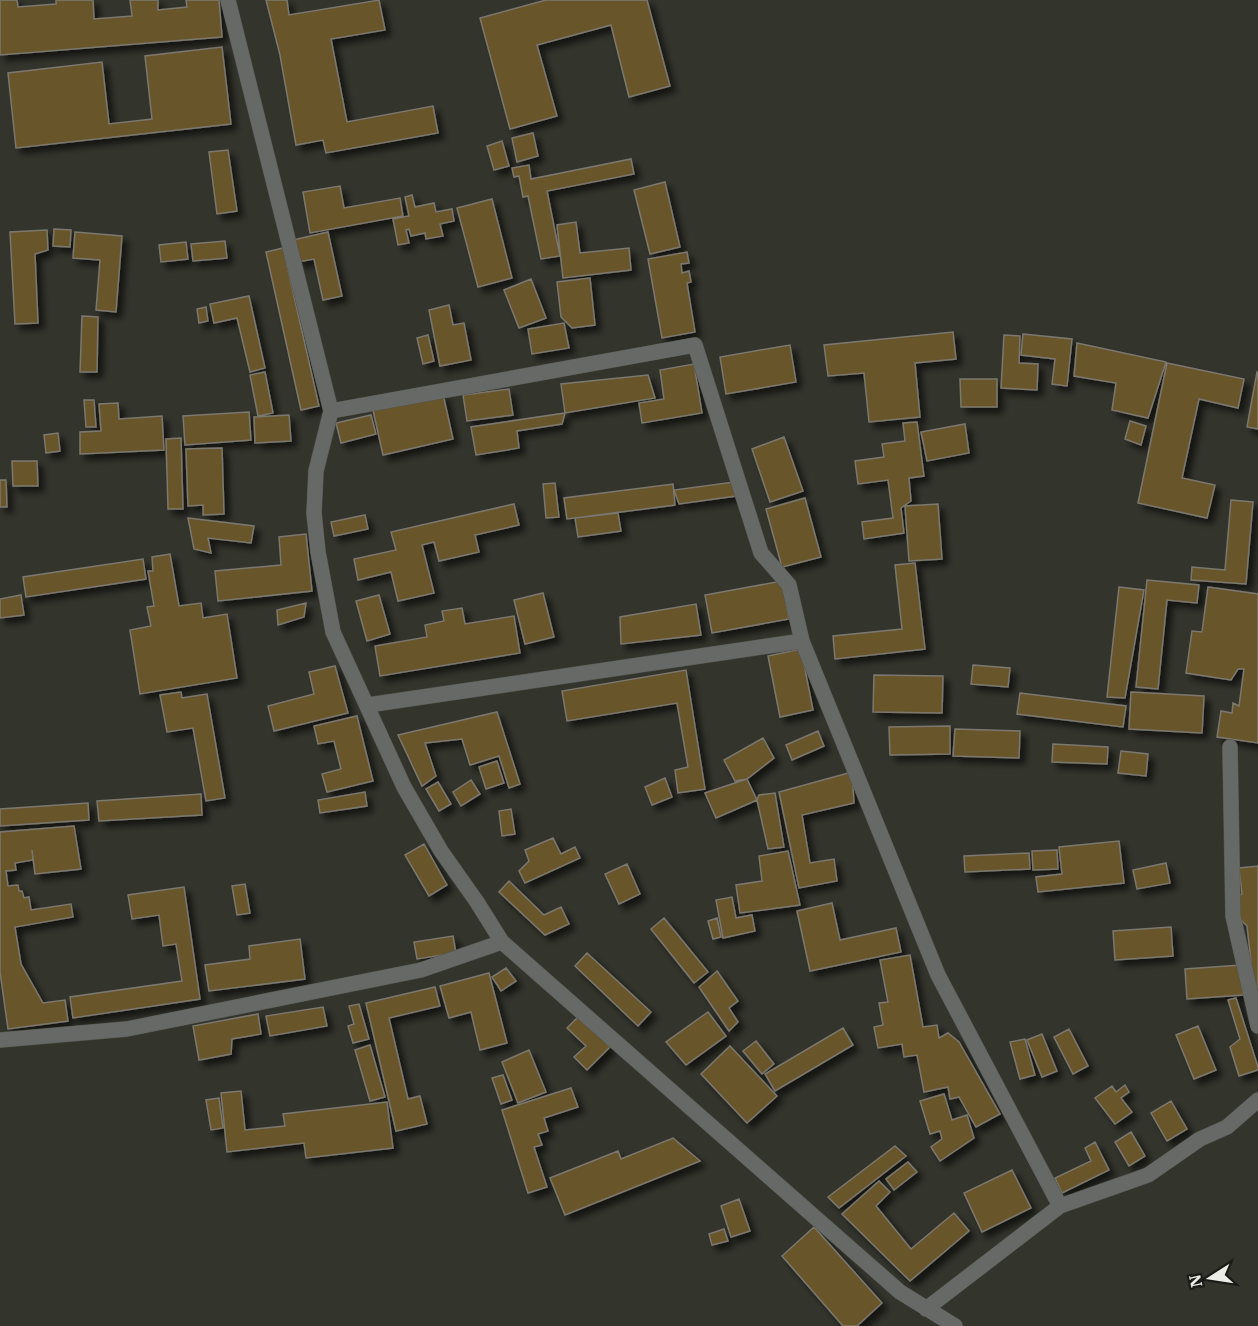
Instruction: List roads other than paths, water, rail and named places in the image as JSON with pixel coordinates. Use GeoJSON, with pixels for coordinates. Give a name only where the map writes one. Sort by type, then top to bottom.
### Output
{"type":"FeatureCollection","features":[{"type":"Feature","properties":{"kind":"street"},"geometry":{"type":"LineString","coordinates":[[228,0],[331,411],[316,471],[314,513],[318,552],[333,632],[404,787],[441,851],[502,942],[900,1292],[955,1326]]}},
{"type":"Feature","properties":{"kind":"street"},"geometry":{"type":"LineString","coordinates":[[331,411],[695,345],[761,553],[789,585],[802,641],[938,975],[1060,1206]]}},
{"type":"Feature","properties":{"kind":"street"},"geometry":{"type":"LineString","coordinates":[[368,705],[802,641]]}},
{"type":"Feature","properties":{"kind":"street"},"geometry":{"type":"LineString","coordinates":[[1230,747],[1233,916],[1258,1026]]}},
{"type":"Feature","properties":{"kind":"street"},"geometry":{"type":"LineString","coordinates":[[0,1040],[127,1029],[421,970],[502,942]]}},
{"type":"Feature","properties":{"kind":"street"},"geometry":{"type":"LineString","coordinates":[[926,1309],[1060,1206],[1148,1175],[1200,1139],[1227,1127],[1258,1100]]}}]}
